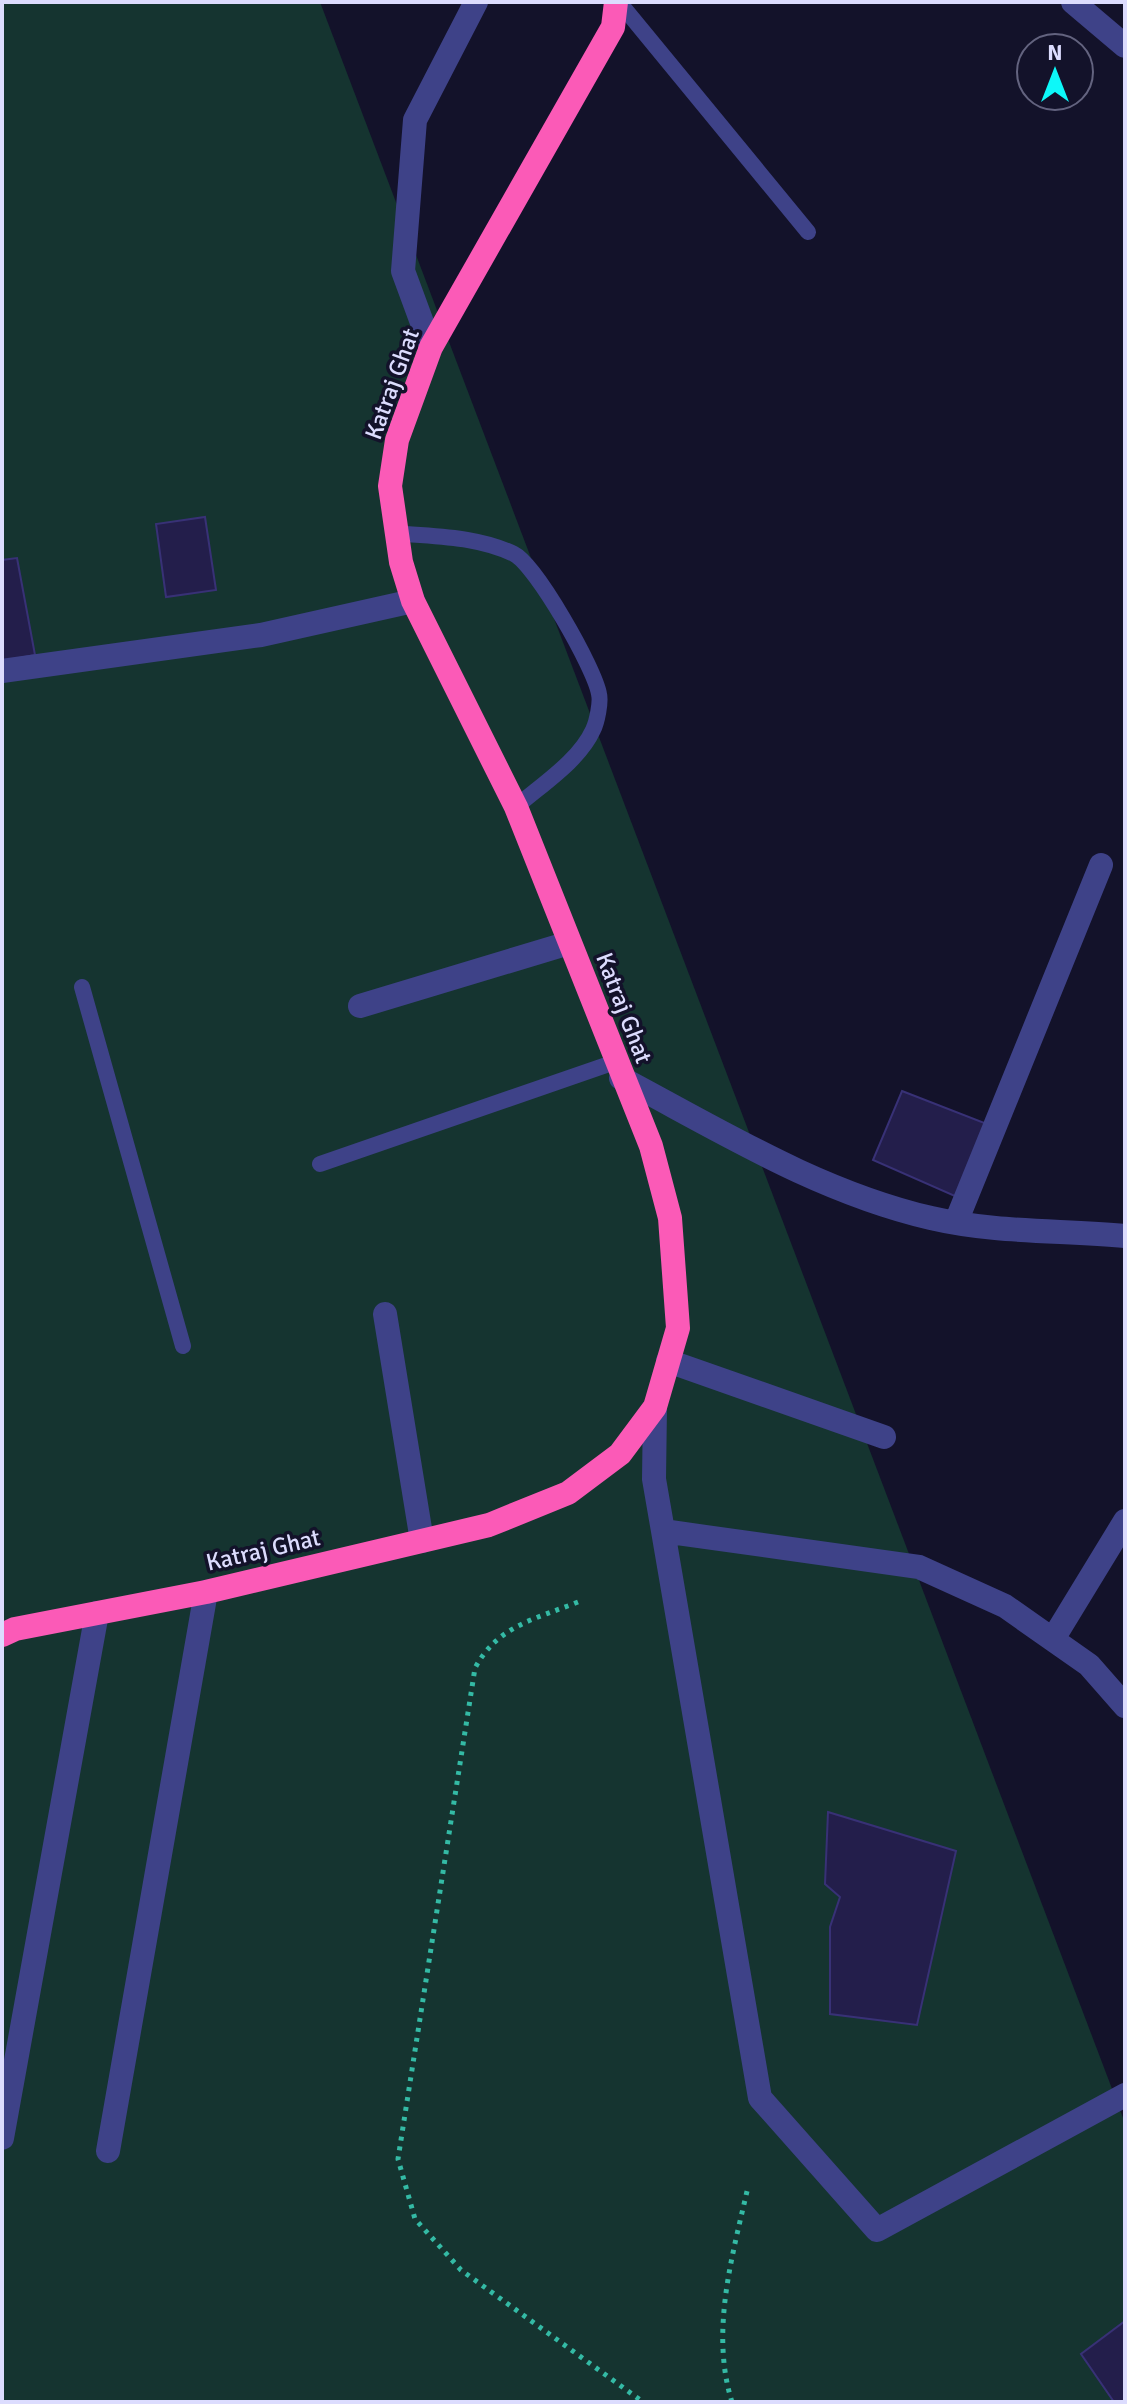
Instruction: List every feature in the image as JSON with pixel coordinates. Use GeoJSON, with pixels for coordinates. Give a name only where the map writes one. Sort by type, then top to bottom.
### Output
{"type":"FeatureCollection","features":[{"type":"Feature","properties":{"kind":"highway","name":"Katraj Ghat"},"geometry":{"type":"LineString","coordinates":[[2,1635],[15,1629],[206,1592],[489,1525],[568,1493],[620,1454],[655,1407],[678,1328],[670,1218],[651,1146],[618,1070],[516,807],[413,601],[395,533],[390,486],[397,440],[431,347],[613,27],[618,2]]}},
{"type":"Feature","properties":{"kind":"street"},"geometry":{"type":"LineString","coordinates":[[431,347],[403,271],[415,120],[476,2]]}},
{"type":"Feature","properties":{"kind":"street"},"geometry":{"type":"LineString","coordinates":[[1073,2],[1125,46]]}},
{"type":"Feature","properties":{"kind":"street"},"geometry":{"type":"LineString","coordinates":[[2,671],[261,635],[413,601]]}},
{"type":"Feature","properties":{"kind":"street"},"geometry":{"type":"LineString","coordinates":[[956,1222],[1101,865]]}},
{"type":"Feature","properties":{"kind":"street"},"geometry":{"type":"LineString","coordinates":[[360,1006],[569,943]]}},
{"type":"Feature","properties":{"kind":"street"},"geometry":{"type":"LineString","coordinates":[[618,1070],[799,1172],[867,1201],[956,1222],[1007,1230],[1125,1236]]}},
{"type":"Feature","properties":{"kind":"street"},"geometry":{"type":"LineString","coordinates":[[385,1314],[422,1541]]}},
{"type":"Feature","properties":{"kind":"street"},"geometry":{"type":"LineString","coordinates":[[668,1361],[884,1437]]}},
{"type":"Feature","properties":{"kind":"street"},"geometry":{"type":"LineString","coordinates":[[655,1407],[654,1479],[760,2098],[877,2230],[1125,2095]]}},
{"type":"Feature","properties":{"kind":"street"},"geometry":{"type":"LineString","coordinates":[[1053,1639],[1125,1521]]}},
{"type":"Feature","properties":{"kind":"street"},"geometry":{"type":"LineString","coordinates":[[663,1531],[919,1567],[1005,1606],[1089,1665],[1125,1706]]}},
{"type":"Feature","properties":{"kind":"street"},"geometry":{"type":"LineString","coordinates":[[108,2151],[206,1592]]}},
{"type":"Feature","properties":{"kind":"street"},"geometry":{"type":"LineString","coordinates":[[2,2138],[97,1613]]}},
{"type":"Feature","properties":{"kind":"lane"},"geometry":{"type":"LineString","coordinates":[[618,2],[808,232]]}},
{"type":"Feature","properties":{"kind":"lane"},"geometry":{"type":"LineString","coordinates":[[395,533],[477,540],[518,556],[533,573],[585,661],[600,695],[593,730],[573,757],[516,807]]}},
{"type":"Feature","properties":{"kind":"lane"},"geometry":{"type":"LineString","coordinates":[[82,987],[183,1346]]}},
{"type":"Feature","properties":{"kind":"lane"},"geometry":{"type":"LineString","coordinates":[[320,1164],[618,1070]]}},
{"type":"Feature","properties":{"kind":"path"},"geometry":{"type":"LineString","coordinates":[[578,1602],[505,1631],[486,1647],[475,1668],[398,2159],[415,2219],[461,2270],[643,2402]]}},
{"type":"Feature","properties":{"kind":"path"},"geometry":{"type":"LineString","coordinates":[[732,2402],[725,2378],[725,2289],[748,2187]]}},
{"type":"Feature","properties":{"kind":"green space"},"geometry":{"type":"Polygon","coordinates":[[[2,2],[320,2],[1125,2123],[1125,2402],[2,2402],[2,2]]]}},
{"type":"Feature","properties":{"kind":"building"},"geometry":{"type":"Polygon","coordinates":[[[205,517],[216,590],[166,597],[156,524],[205,517]]]}},
{"type":"Feature","properties":{"kind":"building"},"geometry":{"type":"Polygon","coordinates":[[[17,558],[35,655],[2,661],[2,560],[17,558]]]}},
{"type":"Feature","properties":{"kind":"building"},"geometry":{"type":"Polygon","coordinates":[[[902,1091],[987,1124],[957,1197],[873,1160],[902,1091]]]}},
{"type":"Feature","properties":{"kind":"building"},"geometry":{"type":"Polygon","coordinates":[[[828,1812],[956,1851],[917,2025],[830,2014],[830,1927],[840,1897],[825,1884],[828,1812]]]}},
{"type":"Feature","properties":{"kind":"building"},"geometry":{"type":"Polygon","coordinates":[[[1125,2321],[1125,2402],[1114,2402],[1081,2354],[1125,2321]]]}}]}
